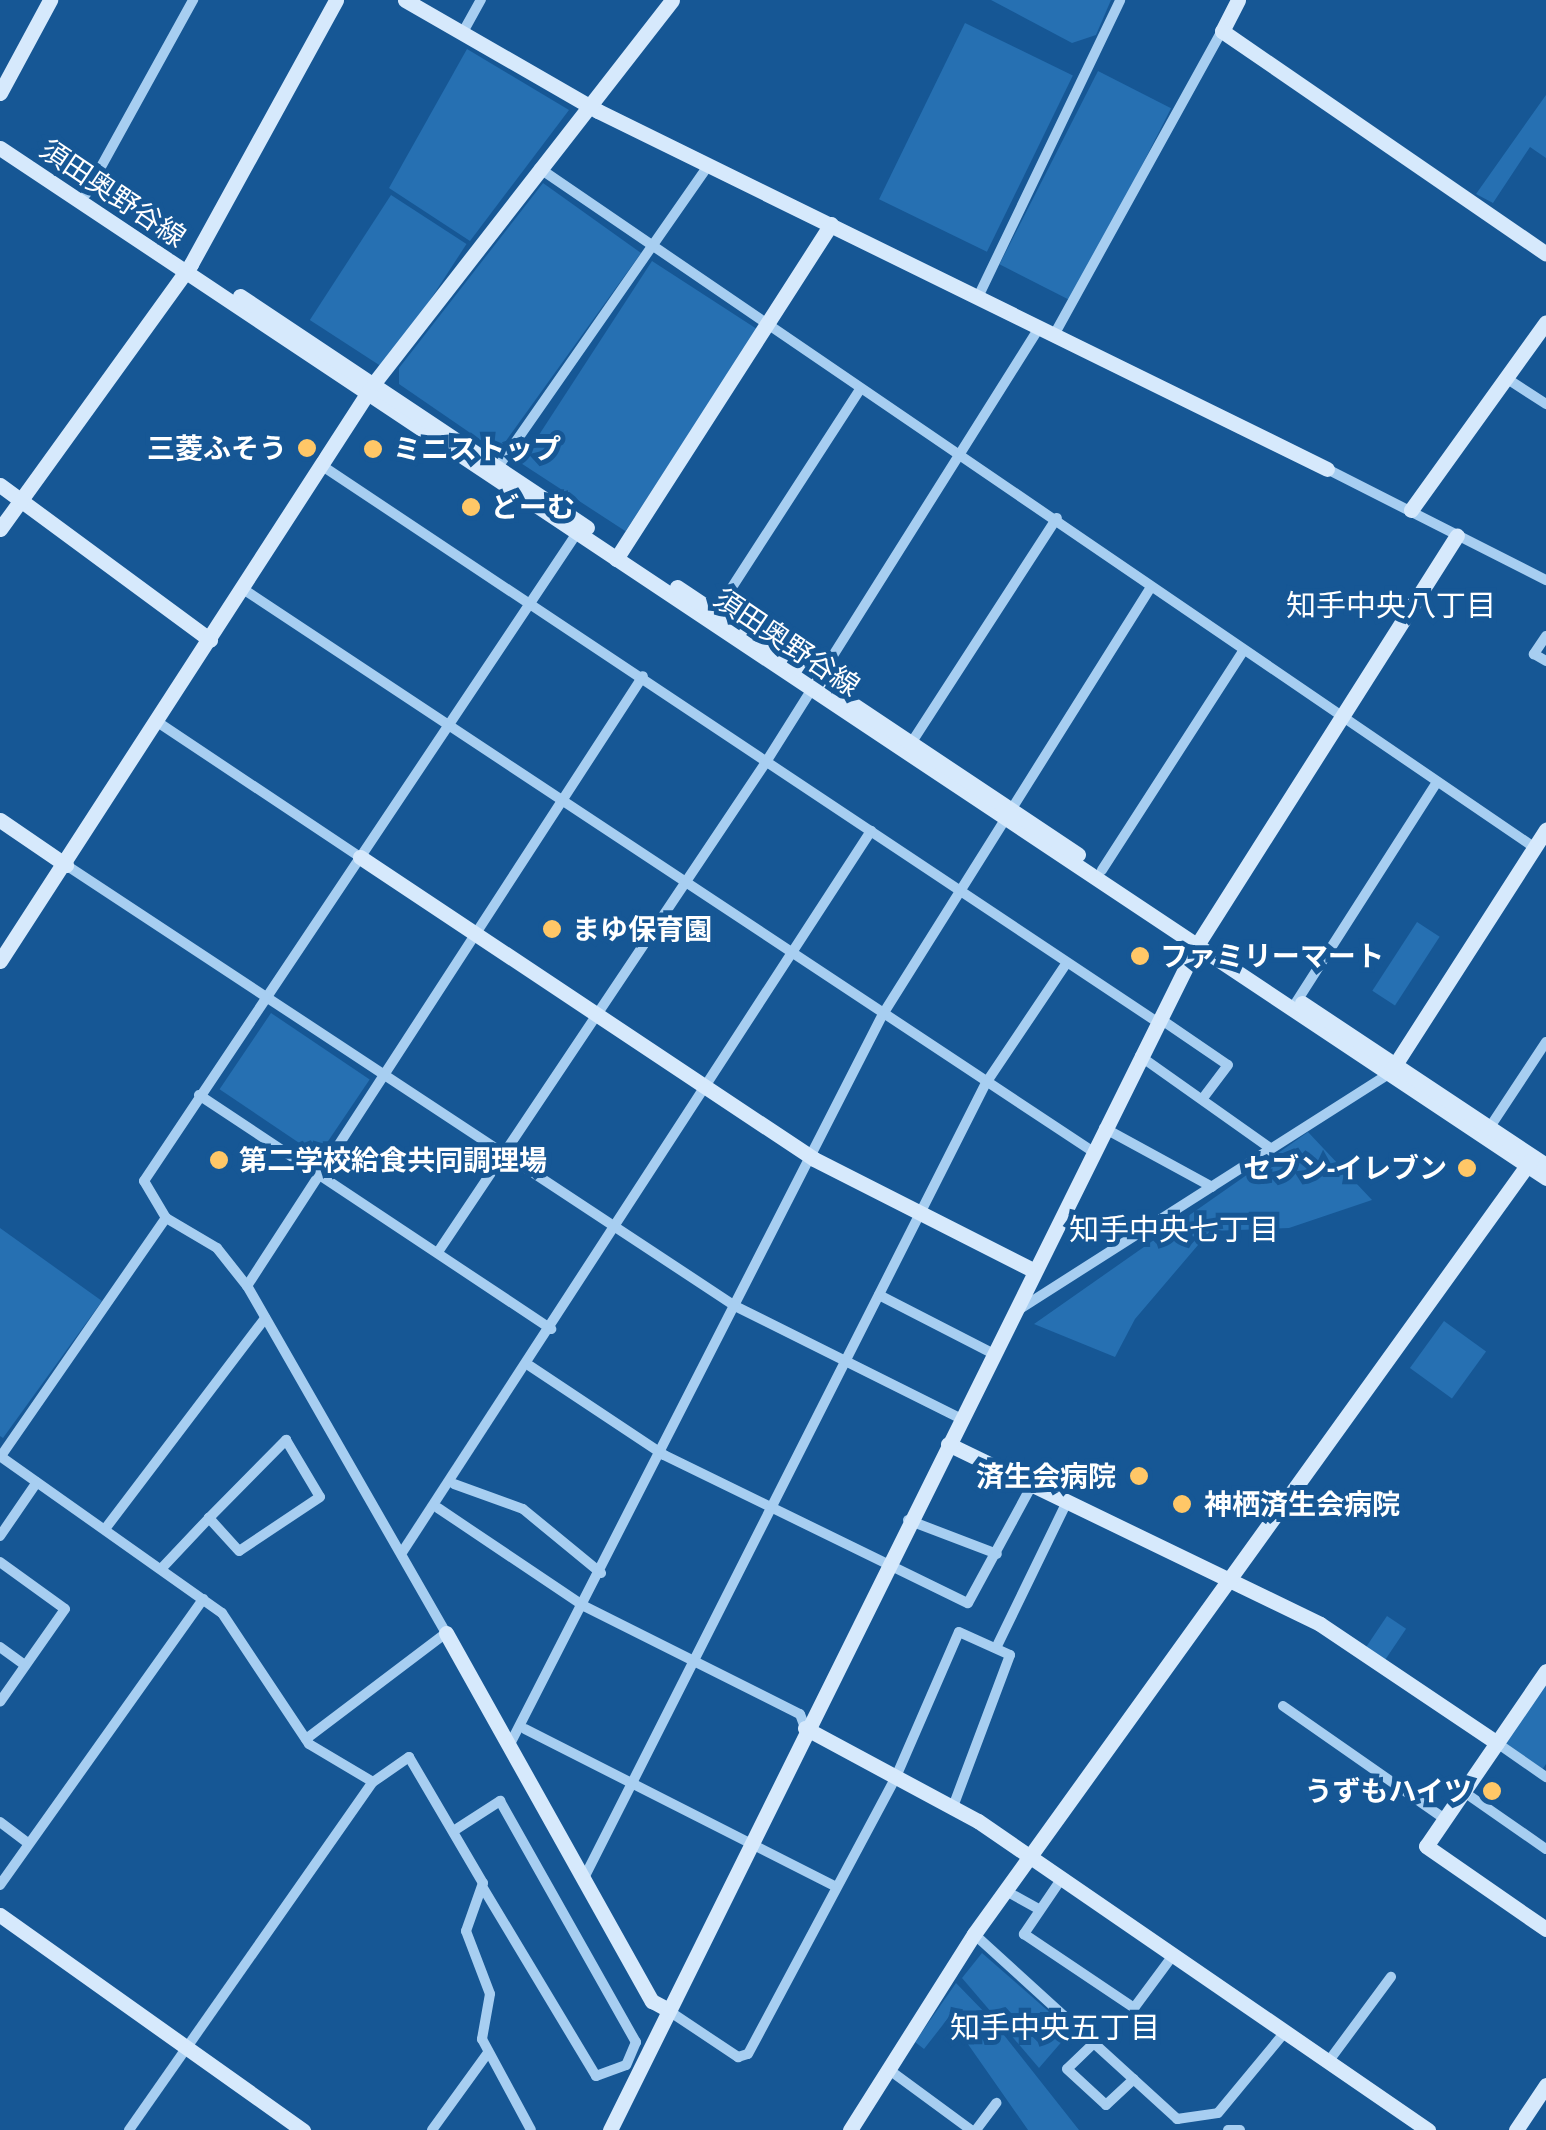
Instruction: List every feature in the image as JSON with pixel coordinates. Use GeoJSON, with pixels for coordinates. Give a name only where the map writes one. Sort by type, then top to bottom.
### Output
{"type":"FeatureCollection","features":[{"type":"Feature","properties":{"kind":"street"},"geometry":{"type":"LineString","coordinates":[[0,92],[50,0]]}},
{"type":"Feature","properties":{"kind":"street"},"geometry":{"type":"LineString","coordinates":[[86,194],[193,0]]}},
{"type":"Feature","properties":{"kind":"street"},"geometry":{"type":"LineString","coordinates":[[0,530],[187,267],[336,0]]}},
{"type":"Feature","properties":{"kind":"street"},"geometry":{"type":"LineString","coordinates":[[405,0],[709,165],[1546,580]]}},
{"type":"Feature","properties":{"kind":"street"},"geometry":{"type":"LineString","coordinates":[[463,32],[481,0]]}},
{"type":"Feature","properties":{"kind":"street"},"geometry":{"type":"LineString","coordinates":[[0,961],[66,865],[371,388],[672,0]]}},
{"type":"Feature","properties":{"kind":"street"},"geometry":{"type":"LineString","coordinates":[[978,297],[1120,0]]}},
{"type":"Feature","properties":{"kind":"street"},"geometry":{"type":"LineString","coordinates":[[438,1252],[766,762],[960,457],[1046,331],[1238,0]]}},
{"type":"Feature","properties":{"kind":"street"},"geometry":{"type":"LineString","coordinates":[[1222,31],[1546,254]]}},
{"type":"Feature","properties":{"kind":"street","name":"須田奥野谷線"},"geometry":{"type":"LineString","coordinates":[[0,136],[187,267]]}},
{"type":"Feature","properties":{"kind":"street","name":"須田奥野谷線"},"geometry":{"type":"LineString","coordinates":[[0,148],[498,467],[619,555],[1535,1163],[1546,1178]]}},
{"type":"Feature","properties":{"kind":"street"},"geometry":{"type":"LineString","coordinates":[[498,467],[709,165]]}},
{"type":"Feature","properties":{"kind":"street"},"geometry":{"type":"LineString","coordinates":[[540,168],[1540,852]]}},
{"type":"Feature","properties":{"kind":"street"},"geometry":{"type":"LineString","coordinates":[[619,555],[831,224]]}},
{"type":"Feature","properties":{"kind":"street"},"geometry":{"type":"LineString","coordinates":[[1411,510],[1546,322]]}},
{"type":"Feature","properties":{"kind":"street"},"geometry":{"type":"LineString","coordinates":[[1506,378],[1546,404]]}},
{"type":"Feature","properties":{"kind":"street","name":"須田奥野谷線"},"geometry":{"type":"LineString","coordinates":[[371,388],[577,533],[716,612],[814,684]]}},
{"type":"Feature","properties":{"kind":"street"},"geometry":{"type":"LineString","coordinates":[[716,612],[860,389]]}},
{"type":"Feature","properties":{"kind":"street"},"geometry":{"type":"LineString","coordinates":[[321,465],[643,676],[1066,964],[1228,1065],[1203,1098]]}},
{"type":"Feature","properties":{"kind":"street"},"geometry":{"type":"LineString","coordinates":[[0,485],[210,640]]}},
{"type":"Feature","properties":{"kind":"street"},"geometry":{"type":"LineString","coordinates":[[908,747],[1057,518]]}},
{"type":"Feature","properties":{"kind":"street"},"geometry":{"type":"LineString","coordinates":[[577,533],[144,1181],[166,1218],[217,1248],[246,1286],[403,1552],[652,2001],[738,2057],[748,2054],[896,1778],[959,1632],[1010,1655],[952,1809]]}},
{"type":"Feature","properties":{"kind":"street"},"geometry":{"type":"LineString","coordinates":[[610,2130],[665,2008],[1199,941],[1457,536]]}},
{"type":"Feature","properties":{"kind":"street"},"geometry":{"type":"LineString","coordinates":[[243,588],[1092,1151]]}},
{"type":"Feature","properties":{"kind":"street"},"geometry":{"type":"LineString","coordinates":[[509,1746],[524,1729],[664,1455],[883,1014],[1151,588]]}},
{"type":"Feature","properties":{"kind":"street"},"geometry":{"type":"LineString","coordinates":[[1546,636],[1534,654],[1546,661]]}},
{"type":"Feature","properties":{"kind":"street"},"geometry":{"type":"LineString","coordinates":[[1102,870],[1244,651]]}},
{"type":"Feature","properties":{"kind":"street"},"geometry":{"type":"LineString","coordinates":[[246,1286],[566,803],[643,676]]}},
{"type":"Feature","properties":{"kind":"street"},"geometry":{"type":"LineString","coordinates":[[156,721],[814,1159],[1032,1270]]}},
{"type":"Feature","properties":{"kind":"street"},"geometry":{"type":"LineString","coordinates":[[1295,1005],[1437,782]]}},
{"type":"Feature","properties":{"kind":"street","name":"須田奥野谷線"},"geometry":{"type":"LineString","coordinates":[[1010,815],[1102,870],[1199,941]]}},
{"type":"Feature","properties":{"kind":"street"},"geometry":{"type":"LineString","coordinates":[[0,820],[736,1306],[960,1418]]}},
{"type":"Feature","properties":{"kind":"street"},"geometry":{"type":"LineString","coordinates":[[1012,1313],[1392,1070],[1540,852],[1546,830]]}},
{"type":"Feature","properties":{"kind":"street"},"geometry":{"type":"LineString","coordinates":[[403,1552],[454,1484],[870,831]]}},
{"type":"Feature","properties":{"kind":"street"},"geometry":{"type":"LineString","coordinates":[[584,1880],[774,1510],[986,1083],[1066,964]]}},
{"type":"Feature","properties":{"kind":"street"},"geometry":{"type":"LineString","coordinates":[[1486,1132],[1546,1042]]}},
{"type":"Feature","properties":{"kind":"street"},"geometry":{"type":"LineString","coordinates":[[1140,1056],[1270,1148]]}},
{"type":"Feature","properties":{"kind":"street"},"geometry":{"type":"LineString","coordinates":[[199,1095],[551,1329]]}},
{"type":"Feature","properties":{"kind":"street"},"geometry":{"type":"LineString","coordinates":[[1104,1128],[1212,1187]]}},
{"type":"Feature","properties":{"kind":"street"},"geometry":{"type":"LineString","coordinates":[[850,2130],[974,1934],[1028,1857],[1535,1163]]}},
{"type":"Feature","properties":{"kind":"street"},"geometry":{"type":"LineString","coordinates":[[166,1218],[0,1456],[203,1599],[306,1740],[372,1782]]}},
{"type":"Feature","properties":{"kind":"street"},"geometry":{"type":"LineString","coordinates":[[879,1295],[992,1353]]}},
{"type":"Feature","properties":{"kind":"street"},"geometry":{"type":"LineString","coordinates":[[104,1530],[265,1318]]}},
{"type":"Feature","properties":{"kind":"street"},"geometry":{"type":"LineString","coordinates":[[530,1366],[664,1455],[968,1602],[998,1554],[1032,1485]]}},
{"type":"Feature","properties":{"kind":"street"},"geometry":{"type":"LineString","coordinates":[[162,1569],[209,1518],[286,1440],[320,1498],[239,1550],[209,1518]]}},
{"type":"Feature","properties":{"kind":"street"},"geometry":{"type":"LineString","coordinates":[[948,1444],[1320,1624],[1546,1777]]}},
{"type":"Feature","properties":{"kind":"street"},"geometry":{"type":"LineString","coordinates":[[0,1536],[37,1482]]}},
{"type":"Feature","properties":{"kind":"street"},"geometry":{"type":"LineString","coordinates":[[454,1484],[523,1509],[601,1573]]}},
{"type":"Feature","properties":{"kind":"street"},"geometry":{"type":"LineString","coordinates":[[996,1648],[1067,1502]]}},
{"type":"Feature","properties":{"kind":"street"},"geometry":{"type":"LineString","coordinates":[[438,1508],[584,1606],[800,1714],[805,1728],[952,1809],[1062,1878],[1428,2130]]}},
{"type":"Feature","properties":{"kind":"street"},"geometry":{"type":"LineString","coordinates":[[908,1520],[998,1554]]}},
{"type":"Feature","properties":{"kind":"street"},"geometry":{"type":"LineString","coordinates":[[0,1562],[65,1609],[1,1697]]}},
{"type":"Feature","properties":{"kind":"street"},"geometry":{"type":"LineString","coordinates":[[0,1885],[203,1599]]}},
{"type":"Feature","properties":{"kind":"street"},"geometry":{"type":"LineString","coordinates":[[306,1740],[446,1634]]}},
{"type":"Feature","properties":{"kind":"street"},"geometry":{"type":"LineString","coordinates":[[0,1648],[26,1665]]}},
{"type":"Feature","properties":{"kind":"street"},"geometry":{"type":"LineString","coordinates":[[1546,1671],[1426,1846],[1546,1929]]}},
{"type":"Feature","properties":{"kind":"street"},"geometry":{"type":"LineString","coordinates":[[1283,1706],[1445,1818]]}},
{"type":"Feature","properties":{"kind":"street"},"geometry":{"type":"LineString","coordinates":[[524,1729],[836,1887]]}},
{"type":"Feature","properties":{"kind":"street"},"geometry":{"type":"LineString","coordinates":[[128,2130],[372,1782],[408,1758],[455,1830],[483,1888],[596,2076],[626,2065],[636,2042],[500,1801],[455,1830]]}},
{"type":"Feature","properties":{"kind":"street"},"geometry":{"type":"LineString","coordinates":[[1464,1792],[1546,1849]]}},
{"type":"Feature","properties":{"kind":"street"},"geometry":{"type":"LineString","coordinates":[[0,1822],[27,1842]]}},
{"type":"Feature","properties":{"kind":"street"},"geometry":{"type":"LineString","coordinates":[[1062,1878],[1024,1934],[1134,2008],[1174,1954]]}},
{"type":"Feature","properties":{"kind":"street"},"geometry":{"type":"LineString","coordinates":[[483,1888],[466,1931],[490,1994],[487,2054],[531,2130]]}},
{"type":"Feature","properties":{"kind":"street"},"geometry":{"type":"LineString","coordinates":[[1006,1891],[1038,1909]]}},
{"type":"Feature","properties":{"kind":"street"},"geometry":{"type":"LineString","coordinates":[[0,1916],[303,2130]]}},
{"type":"Feature","properties":{"kind":"street"},"geometry":{"type":"LineString","coordinates":[[974,1934],[1177,2119],[1198,2123],[1218,2113],[1285,2032]]}},
{"type":"Feature","properties":{"kind":"street"},"geometry":{"type":"LineString","coordinates":[[1328,2062],[1390,1978]]}},
{"type":"Feature","properties":{"kind":"street"},"geometry":{"type":"LineString","coordinates":[[1094,2043],[1067,2069],[1106,2105],[1134,2079]]}},
{"type":"Feature","properties":{"kind":"street"},"geometry":{"type":"LineString","coordinates":[[432,2130],[487,2054]]}},
{"type":"Feature","properties":{"kind":"street"},"geometry":{"type":"LineString","coordinates":[[888,2070],[973,2130],[996,2103]]}},
{"type":"Feature","properties":{"kind":"street"},"geometry":{"type":"LineString","coordinates":[[1516,2130],[1546,2085]]}},
{"type":"Feature","properties":{"kind":"street"},"geometry":{"type":"LineString","coordinates":[[1228,2130],[1240,2130]]}},
{"type":"Feature","properties":{"kind":"shaded area"},"geometry":{"type":"Polygon","coordinates":[[[991,0],[1111,0],[1096,35],[1072,43],[991,0]]]}},
{"type":"Feature","properties":{"kind":"shaded area"},"geometry":{"type":"Polygon","coordinates":[[[965,23],[1073,76],[987,252],[879,199],[965,23]]]}},
{"type":"Feature","properties":{"kind":"shaded area"},"geometry":{"type":"Polygon","coordinates":[[[467,49],[569,110],[470,241],[389,188],[467,49]]]}},
{"type":"Feature","properties":{"kind":"shaded area"},"geometry":{"type":"Polygon","coordinates":[[[1098,71],[1171,108],[1073,302],[999,264],[1098,71]]]}},
{"type":"Feature","properties":{"kind":"shaded area"},"geometry":{"type":"Polygon","coordinates":[[[1546,95],[1546,158],[1530,147],[1493,203],[1476,194],[1546,95]]]}},
{"type":"Feature","properties":{"kind":"shaded area"},"geometry":{"type":"Polygon","coordinates":[[[543,183],[641,253],[498,452],[399,384],[399,368],[543,183]]]}},
{"type":"Feature","properties":{"kind":"shaded area"},"geometry":{"type":"Polygon","coordinates":[[[391,195],[466,244],[385,369],[310,320],[391,195]]]}},
{"type":"Feature","properties":{"kind":"shaded area"},"geometry":{"type":"Polygon","coordinates":[[[652,261],[757,329],[626,531],[521,463],[652,261]]]}},
{"type":"Feature","properties":{"kind":"shaded area"},"geometry":{"type":"Polygon","coordinates":[[[1417,922],[1440,937],[1395,1005],[1372,991],[1417,922]]]}},
{"type":"Feature","properties":{"kind":"shaded area"},"geometry":{"type":"Polygon","coordinates":[[[271,1013],[370,1080],[318,1156],[220,1089],[271,1013]]]}},
{"type":"Feature","properties":{"kind":"shaded area"},"geometry":{"type":"Polygon","coordinates":[[[1308,1132],[1372,1200],[1289,1228],[1210,1231],[1135,1319],[1115,1357],[1034,1324],[1308,1132]]]}},
{"type":"Feature","properties":{"kind":"shaded area"},"geometry":{"type":"Polygon","coordinates":[[[0,1228],[102,1301],[3,1438],[0,1436],[0,1228]]]}},
{"type":"Feature","properties":{"kind":"shaded area"},"geometry":{"type":"Polygon","coordinates":[[[1444,1321],[1486,1352],[1452,1398],[1410,1368],[1444,1321]]]}},
{"type":"Feature","properties":{"kind":"shaded area"},"geometry":{"type":"Polygon","coordinates":[[[1387,1616],[1406,1629],[1385,1660],[1366,1647],[1387,1616]]]}},
{"type":"Feature","properties":{"kind":"shaded area"},"geometry":{"type":"Polygon","coordinates":[[[1546,1684],[1546,1764],[1542,1770],[1504,1744],[1546,1684]]]}},
{"type":"Feature","properties":{"kind":"shaded area"},"geometry":{"type":"Polygon","coordinates":[[[982,1953],[1071,2031],[1039,2068],[962,1978],[982,1953]]]}},
{"type":"Feature","properties":{"kind":"shaded area"},"geometry":{"type":"Polygon","coordinates":[[[956,1983],[992,2020],[1079,2130],[1028,2130],[949,2017],[924,2049],[915,2042],[956,1983]]]}},
{"type":"Feature","properties":{"kind":"place","name":"三菱ふそう"},"geometry":{"type":"Point","coordinates":[307,448]}},
{"type":"Feature","properties":{"kind":"place","name":"ミニストップ"},"geometry":{"type":"Point","coordinates":[373,449]}},
{"type":"Feature","properties":{"kind":"place","name":"どーむ"},"geometry":{"type":"Point","coordinates":[471,507]}},
{"type":"Feature","properties":{"kind":"place","name":"まゆ保育園"},"geometry":{"type":"Point","coordinates":[552,929]}},
{"type":"Feature","properties":{"kind":"place","name":"ファミリーマート"},"geometry":{"type":"Point","coordinates":[1140,956]}},
{"type":"Feature","properties":{"kind":"place","name":"第二学校給食共同調理場"},"geometry":{"type":"Point","coordinates":[219,1160]}},
{"type":"Feature","properties":{"kind":"place","name":"セブン-イレブン"},"geometry":{"type":"Point","coordinates":[1467,1168]}},
{"type":"Feature","properties":{"kind":"place","name":"済生会病院"},"geometry":{"type":"Point","coordinates":[1139,1476]}},
{"type":"Feature","properties":{"kind":"place","name":"神栖済生会病院"},"geometry":{"type":"Point","coordinates":[1182,1504]}},
{"type":"Feature","properties":{"kind":"place","name":"うずもハイツ"},"geometry":{"type":"Point","coordinates":[1492,1791]}},
{"type":"Feature","properties":{"kind":"district","name":"知手中央八丁目"},"geometry":{"type":"Point","coordinates":[1391,605]}},
{"type":"Feature","properties":{"kind":"district","name":"知手中央七丁目"},"geometry":{"type":"Point","coordinates":[1174,1229]}},
{"type":"Feature","properties":{"kind":"district","name":"知手中央五丁目"},"geometry":{"type":"Point","coordinates":[1055,2027]}}]}
